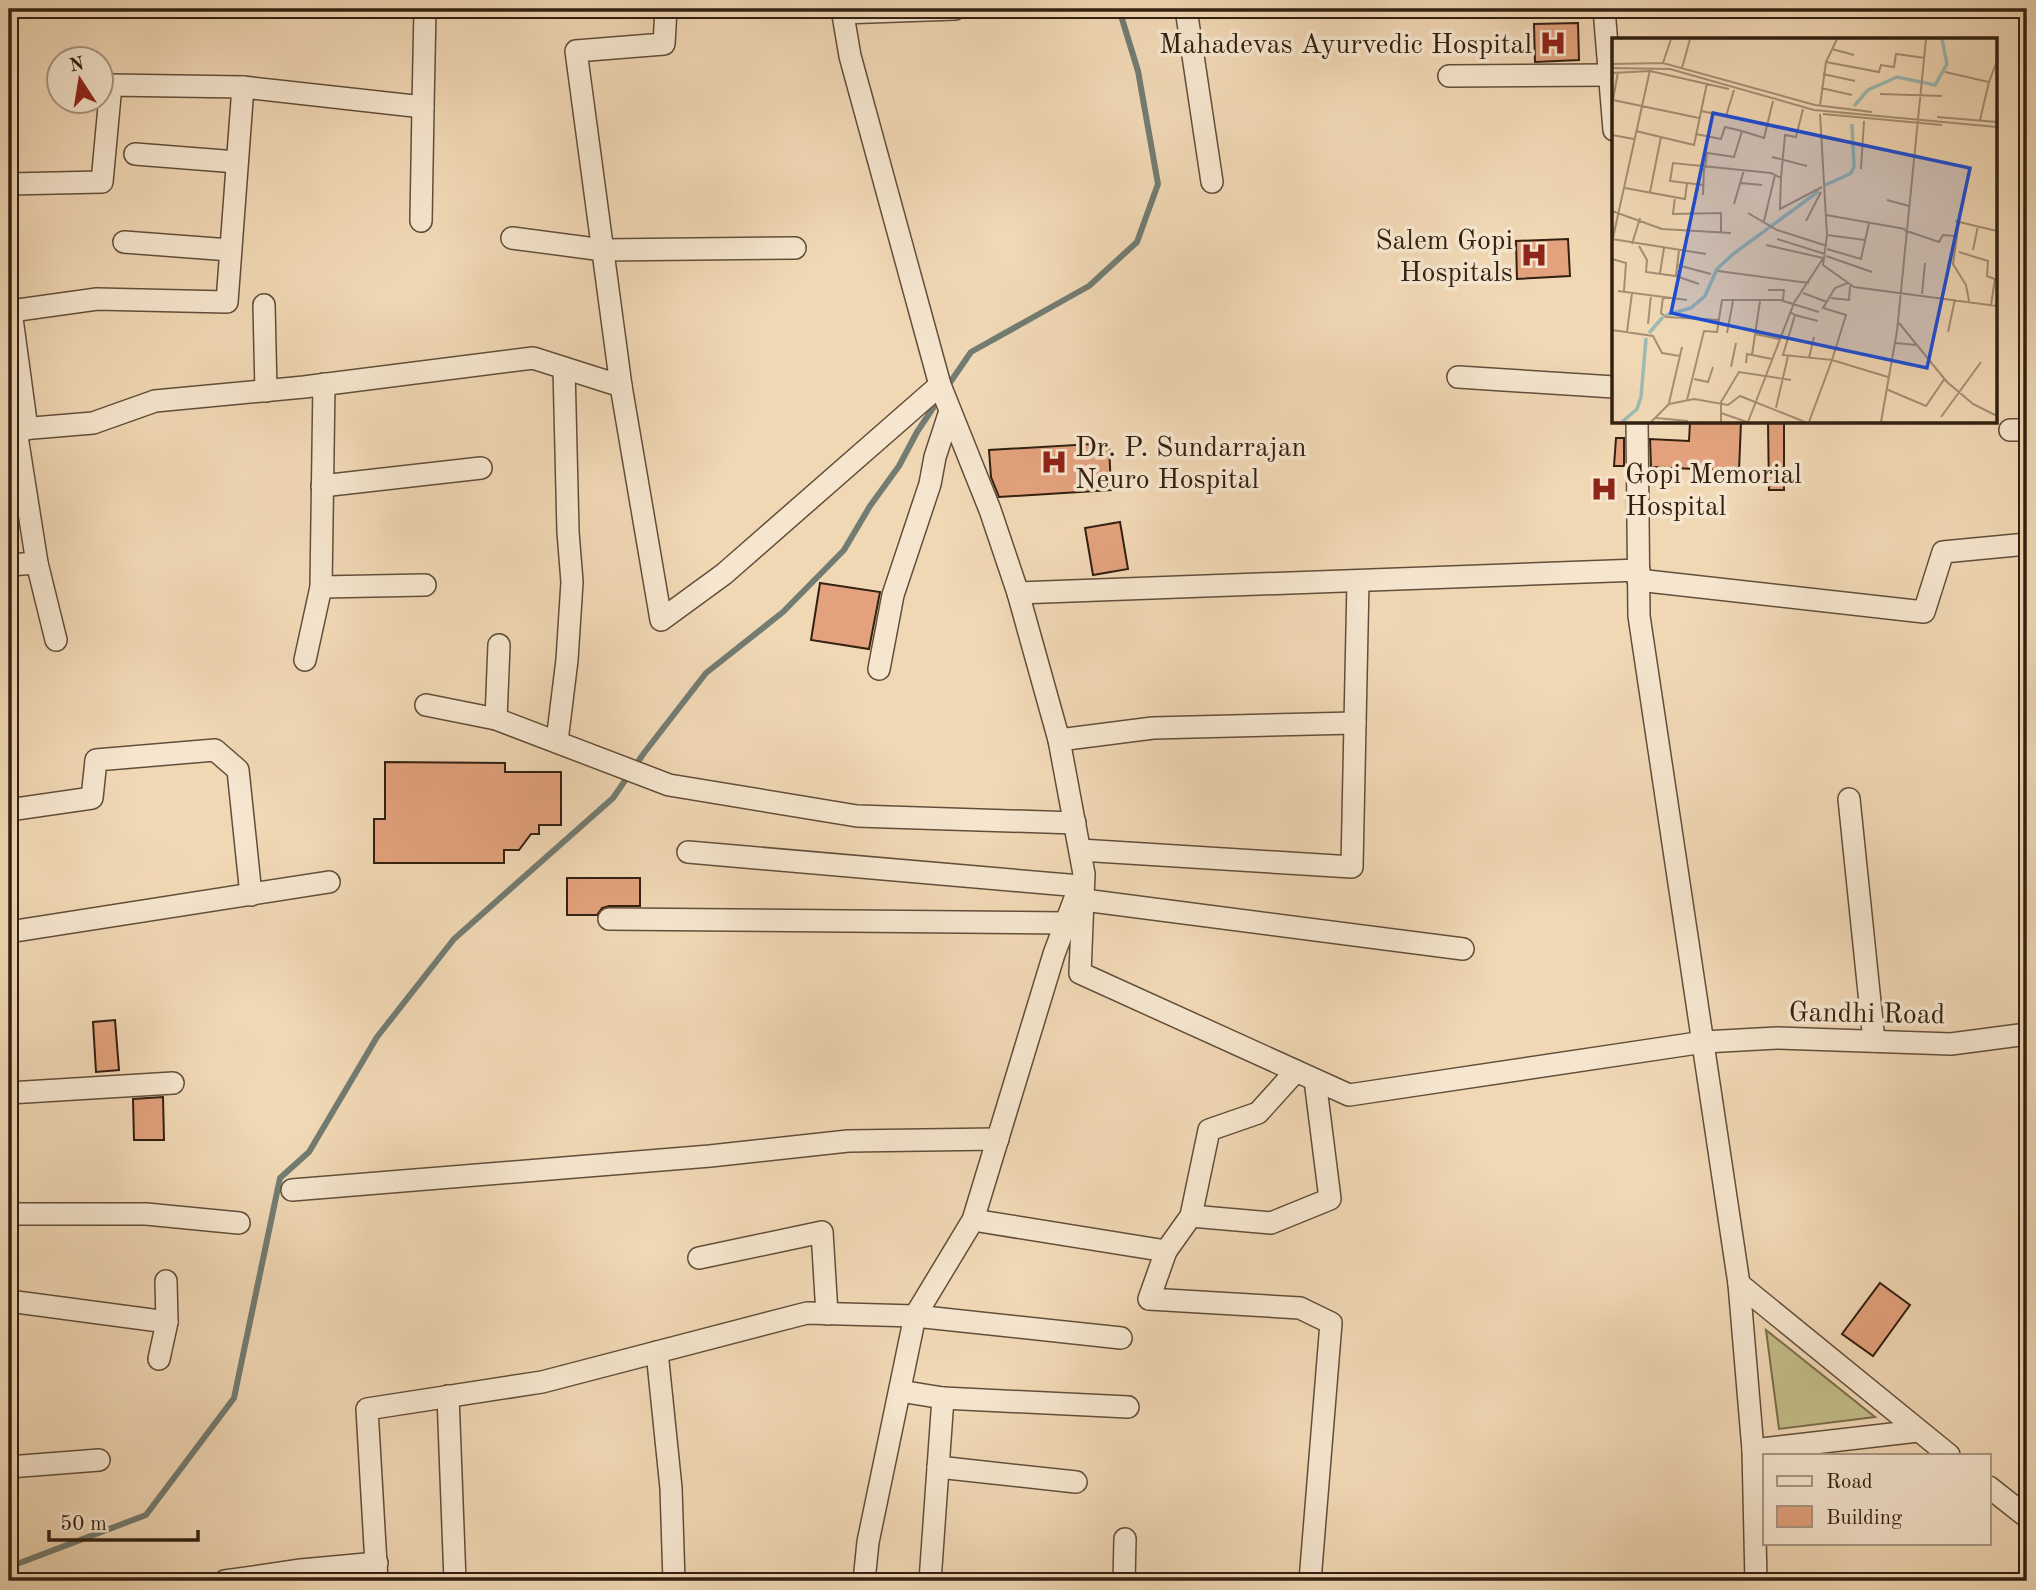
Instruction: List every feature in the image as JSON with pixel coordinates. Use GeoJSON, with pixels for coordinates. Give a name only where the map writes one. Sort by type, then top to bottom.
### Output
{"type":"FeatureCollection","features":[{"type":"Feature","properties":{"kind":"street"},"geometry":{"type":"LineString","coordinates":[[421,221],[425,9]]}},
{"type":"Feature","properties":{"kind":"street"},"geometry":{"type":"LineString","coordinates":[[666,9],[664,44],[576,51],[621,386],[661,620],[724,574],[944,396]]}},
{"type":"Feature","properties":{"kind":"street"},"geometry":{"type":"LineString","coordinates":[[864,1581],[868,1542],[915,1315],[974,1220],[1054,954],[1083,887],[1080,850],[1059,740],[1018,593],[990,510],[944,396],[850,55],[842,11],[955,9]]}},
{"type":"Feature","properties":{"kind":"street"},"geometry":{"type":"LineString","coordinates":[[1186,9],[1212,183]]}},
{"type":"Feature","properties":{"kind":"street"},"geometry":{"type":"LineString","coordinates":[[1604,9],[1612,102]]}},
{"type":"Feature","properties":{"kind":"street"},"geometry":{"type":"LineString","coordinates":[[1449,76],[1610,75]]}},
{"type":"Feature","properties":{"kind":"street"},"geometry":{"type":"LineString","coordinates":[[9,184],[102,182],[111,85],[243,87],[423,107]]}},
{"type":"Feature","properties":{"kind":"street"},"geometry":{"type":"LineString","coordinates":[[56,640],[37,563],[17,429],[12,311],[97,299],[227,302],[243,87]]}},
{"type":"Feature","properties":{"kind":"street"},"geometry":{"type":"LineString","coordinates":[[135,154],[237,162]]}},
{"type":"Feature","properties":{"kind":"street"},"geometry":{"type":"LineString","coordinates":[[512,237],[603,250],[795,248]]}},
{"type":"Feature","properties":{"kind":"street"},"geometry":{"type":"LineString","coordinates":[[124,242],[230,250]]}},
{"type":"Feature","properties":{"kind":"street"},"geometry":{"type":"LineString","coordinates":[[264,305],[266,391]]}},
{"type":"Feature","properties":{"kind":"street"},"geometry":{"type":"LineString","coordinates":[[17,429],[93,423],[155,401],[266,391],[533,358],[621,386]]}},
{"type":"Feature","properties":{"kind":"street"},"geometry":{"type":"LineString","coordinates":[[557,741],[572,582],[564,368]]}},
{"type":"Feature","properties":{"kind":"street"},"geometry":{"type":"LineString","coordinates":[[1458,377],[1612,387]]}},
{"type":"Feature","properties":{"kind":"street"},"geometry":{"type":"LineString","coordinates":[[305,660],[320,587],[324,384]]}},
{"type":"Feature","properties":{"kind":"street"},"geometry":{"type":"LineString","coordinates":[[879,669],[897,583],[930,484],[944,396]]}},
{"type":"Feature","properties":{"kind":"street"},"geometry":{"type":"LineString","coordinates":[[1637,424],[1639,616],[1739,1283],[1754,1450],[1756,1581]]}},
{"type":"Feature","properties":{"kind":"street"},"geometry":{"type":"LineString","coordinates":[[322,486],[481,468]]}},
{"type":"Feature","properties":{"kind":"street"},"geometry":{"type":"LineString","coordinates":[[1018,593],[1358,581],[1638,575],[1924,612],[1943,552],[2027,544]]}},
{"type":"Feature","properties":{"kind":"street"},"geometry":{"type":"LineString","coordinates":[[9,565],[37,563]]}},
{"type":"Feature","properties":{"kind":"street"},"geometry":{"type":"LineString","coordinates":[[1080,850],[1352,867],[1358,581]]}},
{"type":"Feature","properties":{"kind":"street"},"geometry":{"type":"LineString","coordinates":[[320,587],[425,585]]}},
{"type":"Feature","properties":{"kind":"street"},"geometry":{"type":"LineString","coordinates":[[496,719],[499,645]]}},
{"type":"Feature","properties":{"kind":"street"},"geometry":{"type":"LineString","coordinates":[[426,705],[496,719],[669,785],[857,816],[1075,823]]}},
{"type":"Feature","properties":{"kind":"street"},"geometry":{"type":"LineString","coordinates":[[1059,740],[1153,728],[1355,723]]}},
{"type":"Feature","properties":{"kind":"street"},"geometry":{"type":"LineString","coordinates":[[9,810],[92,798],[96,760],[215,750],[238,770],[251,895]]}},
{"type":"Feature","properties":{"kind":"street"},"geometry":{"type":"LineString","coordinates":[[1849,799],[1874,1041]]}},
{"type":"Feature","properties":{"kind":"street"},"geometry":{"type":"LineString","coordinates":[[688,852],[1083,887],[1463,948]]}},
{"type":"Feature","properties":{"kind":"street"},"geometry":{"type":"LineString","coordinates":[[9,932],[329,883]]}},
{"type":"Feature","properties":{"kind":"street","name":"Gandhi Road"},"geometry":{"type":"LineString","coordinates":[[1083,887],[1080,973],[1349,1096],[1704,1042],[1777,1038],[1951,1044],[2027,1034]]}},
{"type":"Feature","properties":{"kind":"street"},"geometry":{"type":"LineString","coordinates":[[609,919],[1066,923]]}},
{"type":"Feature","properties":{"kind":"street"},"geometry":{"type":"LineString","coordinates":[[1191,1216],[1272,1223],[1330,1199],[1306,1076],[1258,1113],[1209,1130],[1191,1216],[1166,1251],[1149,1299],[1300,1308],[1331,1323],[1310,1581]]}},
{"type":"Feature","properties":{"kind":"street"},"geometry":{"type":"LineString","coordinates":[[9,1093],[173,1083]]}},
{"type":"Feature","properties":{"kind":"street"},"geometry":{"type":"LineString","coordinates":[[292,1190],[710,1156],[848,1141],[998,1139]]}},
{"type":"Feature","properties":{"kind":"street"},"geometry":{"type":"LineString","coordinates":[[9,1214],[146,1214],[239,1223]]}},
{"type":"Feature","properties":{"kind":"street"},"geometry":{"type":"LineString","coordinates":[[974,1220],[1166,1251]]}},
{"type":"Feature","properties":{"kind":"street"},"geometry":{"type":"LineString","coordinates":[[699,1258],[822,1232],[827,1314]]}},
{"type":"Feature","properties":{"kind":"street"},"geometry":{"type":"LineString","coordinates":[[159,1359],[167,1322],[166,1281]]}},
{"type":"Feature","properties":{"kind":"street"},"geometry":{"type":"LineString","coordinates":[[1739,1283],[1948,1454]]}},
{"type":"Feature","properties":{"kind":"street"},"geometry":{"type":"LineString","coordinates":[[9,1301],[167,1322]]}},
{"type":"Feature","properties":{"kind":"street"},"geometry":{"type":"LineString","coordinates":[[225,1581],[301,1570],[377,1572],[366,1409],[542,1382],[807,1313],[915,1315],[1121,1338]]}},
{"type":"Feature","properties":{"kind":"street"},"geometry":{"type":"LineString","coordinates":[[657,1352],[671,1488],[674,1581]]}},
{"type":"Feature","properties":{"kind":"street"},"geometry":{"type":"LineString","coordinates":[[900,1391],[943,1398],[1128,1407]]}},
{"type":"Feature","properties":{"kind":"street"},"geometry":{"type":"LineString","coordinates":[[449,1396],[455,1581]]}},
{"type":"Feature","properties":{"kind":"street"},"geometry":{"type":"LineString","coordinates":[[930,1581],[943,1398]]}},
{"type":"Feature","properties":{"kind":"street"},"geometry":{"type":"LineString","coordinates":[[1754,1450],[1918,1431]]}},
{"type":"Feature","properties":{"kind":"street"},"geometry":{"type":"LineString","coordinates":[[9,1467],[99,1460]]}},
{"type":"Feature","properties":{"kind":"street"},"geometry":{"type":"LineString","coordinates":[[938,1466],[1076,1482]]}},
{"type":"Feature","properties":{"kind":"street"},"geometry":{"type":"LineString","coordinates":[[1990,1488],[2027,1517]]}},
{"type":"Feature","properties":{"kind":"street"},"geometry":{"type":"LineString","coordinates":[[1124,1581],[1125,1539]]}},
{"type":"Feature","properties":{"kind":"shaded area"},"geometry":{"type":"Polygon","coordinates":[[[1766,1330],[1875,1417],[1779,1429],[1766,1330]]]}},
{"type":"Feature","properties":{"kind":"building"},"geometry":{"type":"Polygon","coordinates":[[[1578,23],[1579,60],[1535,62],[1534,24],[1578,23]]]}},
{"type":"Feature","properties":{"kind":"building"},"geometry":{"type":"Polygon","coordinates":[[[1568,239],[1570,276],[1517,279],[1516,241],[1568,239]]]}},
{"type":"Feature","properties":{"kind":"building"},"geometry":{"type":"Polygon","coordinates":[[[1690,424],[1741,424],[1739,471],[1651,467],[1650,439],[1689,441],[1690,424]]]}},
{"type":"Feature","properties":{"kind":"building"},"geometry":{"type":"Polygon","coordinates":[[[1768,424],[1784,424],[1784,490],[1769,490],[1768,424]]]}},
{"type":"Feature","properties":{"kind":"building"},"geometry":{"type":"Polygon","coordinates":[[[1616,438],[1624,438],[1624,466],[1614,466],[1616,438]]]}},
{"type":"Feature","properties":{"kind":"building"},"geometry":{"type":"Polygon","coordinates":[[[1109,443],[1111,490],[999,497],[991,477],[989,450],[1109,443]]]}},
{"type":"Feature","properties":{"kind":"building"},"geometry":{"type":"Polygon","coordinates":[[[1120,522],[1128,569],[1093,575],[1085,528],[1120,522]]]}},
{"type":"Feature","properties":{"kind":"building"},"geometry":{"type":"Polygon","coordinates":[[[820,583],[880,592],[869,649],[811,640],[820,583]]]}},
{"type":"Feature","properties":{"kind":"building"},"geometry":{"type":"Polygon","coordinates":[[[385,762],[505,763],[505,772],[561,772],[561,825],[539,825],[539,834],[531,834],[519,850],[504,850],[504,863],[374,863],[374,819],[385,819],[385,762]]]}},
{"type":"Feature","properties":{"kind":"building"},"geometry":{"type":"Polygon","coordinates":[[[567,878],[640,878],[640,906],[609,906],[602,908],[597,915],[567,915],[567,878]]]}},
{"type":"Feature","properties":{"kind":"building"},"geometry":{"type":"Polygon","coordinates":[[[115,1020],[119,1070],[96,1072],[93,1022],[115,1020]]]}},
{"type":"Feature","properties":{"kind":"building"},"geometry":{"type":"Polygon","coordinates":[[[163,1097],[164,1140],[134,1140],[133,1099],[163,1097]]]}},
{"type":"Feature","properties":{"kind":"building"},"geometry":{"type":"Polygon","coordinates":[[[1880,1283],[1910,1305],[1873,1356],[1842,1334],[1880,1283]]]}},
{"type":"Feature","properties":{"kind":"waterway"},"geometry":{"type":"LineString","coordinates":[[947,387],[971,352],[1089,286],[1137,242],[1158,184],[1138,71],[1119,9]]}},
{"type":"Feature","properties":{"kind":"waterway"},"geometry":{"type":"LineString","coordinates":[[9,1567],[146,1515],[234,1398],[280,1178],[309,1152],[377,1037],[454,939],[613,798],[706,673],[783,612],[844,550],[939,399]]}},
{"type":"Feature","properties":{"kind":"place","name":"Mahadevas Ayurvedic Hospital"},"geometry":{"type":"Point","coordinates":[1553,43]}},
{"type":"Feature","properties":{"kind":"place","name":"Salem Gopi Hospitals"},"geometry":{"type":"Point","coordinates":[1534,255]}},
{"type":"Feature","properties":{"kind":"place","name":"Dr. P. Sundarrajan Neuro Hospital"},"geometry":{"type":"Point","coordinates":[1054,462]}},
{"type":"Feature","properties":{"kind":"place","name":"Gopi Memorial Hospital"},"geometry":{"type":"Point","coordinates":[1604,489]}}]}
